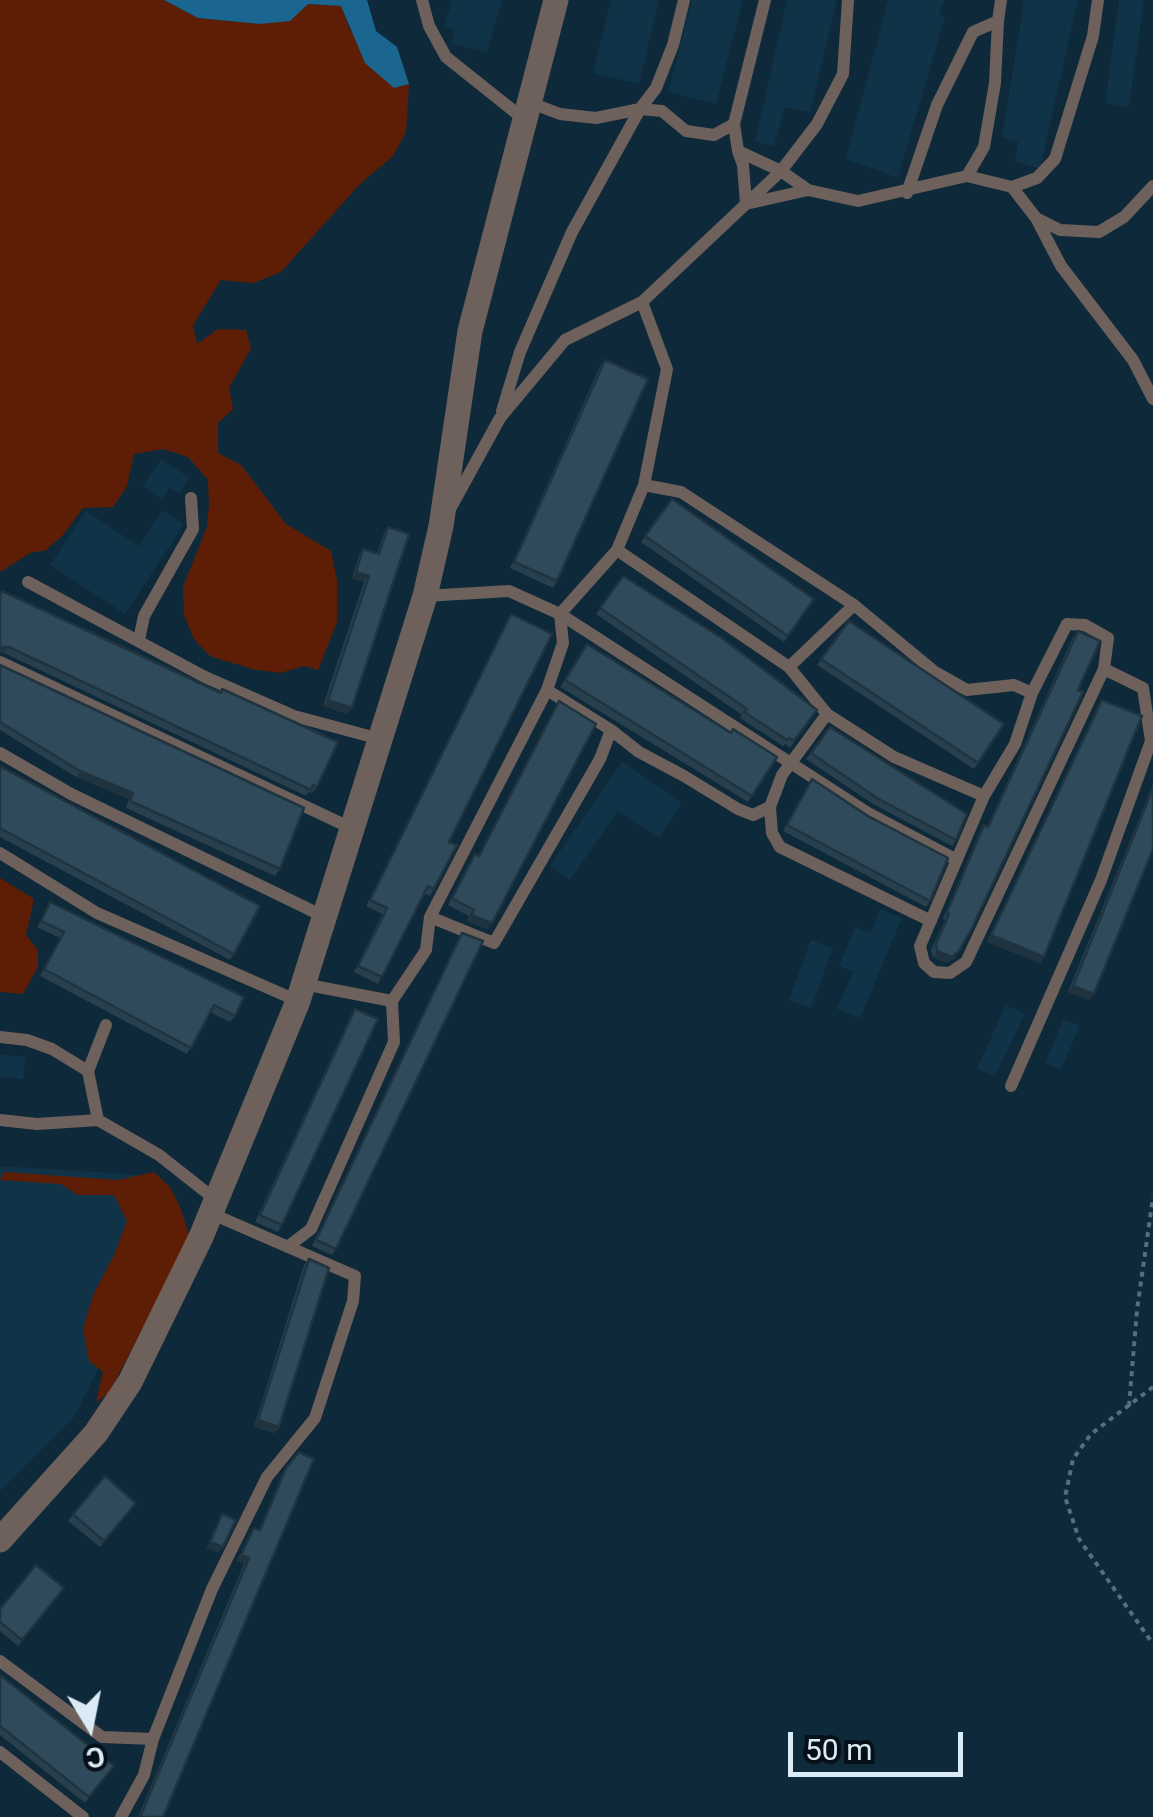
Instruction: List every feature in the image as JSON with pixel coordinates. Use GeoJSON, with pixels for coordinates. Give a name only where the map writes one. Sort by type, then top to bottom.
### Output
{"type":"FeatureCollection","features":[{"type":"Feature","properties":{"kind":"street"},"geometry":{"type":"LineString","coordinates":[[0,1540],[96,1433],[130,1382],[213,1206],[300,992],[424,596],[440,526],[470,331],[556,0]]}},
{"type":"Feature","properties":{"kind":"lane"},"geometry":{"type":"LineString","coordinates":[[422,0],[429,26],[446,57],[529,112],[596,118],[640,109],[662,111],[686,131],[714,135],[734,124]]}},
{"type":"Feature","properties":{"kind":"lane"},"geometry":{"type":"LineString","coordinates":[[440,526],[487,447],[520,352],[572,232],[640,109],[656,88],[674,45],[684,0]]}},
{"type":"Feature","properties":{"kind":"lane"},"geometry":{"type":"LineString","coordinates":[[746,204],[734,124],[765,0]]}},
{"type":"Feature","properties":{"kind":"lane"},"geometry":{"type":"LineString","coordinates":[[500,418],[565,340],[642,302],[781,171],[816,124],[843,74],[848,0]]}},
{"type":"Feature","properties":{"kind":"lane"},"geometry":{"type":"LineString","coordinates":[[968,176],[984,147],[996,84],[1001,0]]}},
{"type":"Feature","properties":{"kind":"lane"},"geometry":{"type":"LineString","coordinates":[[738,152],[781,171],[808,190],[858,201],[968,176],[1012,187],[1037,178],[1055,159],[1093,36],[1098,0]]}},
{"type":"Feature","properties":{"kind":"lane"},"geometry":{"type":"LineString","coordinates":[[906,192],[936,105],[973,32],[998,21]]}},
{"type":"Feature","properties":{"kind":"lane"},"geometry":{"type":"LineString","coordinates":[[1036,218],[1060,230],[1098,232],[1124,217],[1153,186]]}},
{"type":"Feature","properties":{"kind":"lane"},"geometry":{"type":"LineString","coordinates":[[1012,187],[1036,218],[1062,266],[1133,360],[1153,399]]}},
{"type":"Feature","properties":{"kind":"lane"},"geometry":{"type":"LineString","coordinates":[[746,204],[808,190]]}},
{"type":"Feature","properties":{"kind":"lane"},"geometry":{"type":"LineString","coordinates":[[290,1246],[310,1229],[394,1042],[392,1001],[426,950],[430,917],[546,690],[563,643],[560,614],[617,550],[644,485],[667,369],[642,302]]}},
{"type":"Feature","properties":{"kind":"lane"},"geometry":{"type":"LineString","coordinates":[[644,485],[681,492],[854,605],[935,672],[968,690],[1014,685],[1032,693]]}},
{"type":"Feature","properties":{"kind":"lane"},"geometry":{"type":"LineString","coordinates":[[139,640],[144,616],[193,528],[191,498]]}},
{"type":"Feature","properties":{"kind":"lane"},"geometry":{"type":"LineString","coordinates":[[617,550],[789,667],[828,714],[894,757],[984,796]]}},
{"type":"Feature","properties":{"kind":"lane"},"geometry":{"type":"LineString","coordinates":[[28,582],[205,677],[294,716],[380,739]]}},
{"type":"Feature","properties":{"kind":"lane"},"geometry":{"type":"LineString","coordinates":[[424,596],[509,591],[560,614],[868,813],[957,860]]}},
{"type":"Feature","properties":{"kind":"lane"},"geometry":{"type":"LineString","coordinates":[[789,667],[854,605]]}},
{"type":"Feature","properties":{"kind":"lane"},"geometry":{"type":"LineString","coordinates":[[1067,624],[1085,625],[1108,638],[1104,668],[966,962],[950,973],[934,972],[924,962],[920,946],[984,796],[1014,744],[1032,693],[1067,624]]}},
{"type":"Feature","properties":{"kind":"lane"},"geometry":{"type":"LineString","coordinates":[[0,662],[352,829]]}},
{"type":"Feature","properties":{"kind":"lane"},"geometry":{"type":"LineString","coordinates":[[1010,1086],[1101,880],[1151,741],[1144,688],[1104,668]]}},
{"type":"Feature","properties":{"kind":"lane"},"geometry":{"type":"LineString","coordinates":[[546,690],[639,752],[738,810],[754,815],[770,807]]}},
{"type":"Feature","properties":{"kind":"lane"},"geometry":{"type":"LineString","coordinates":[[828,714],[782,775],[770,807],[772,832],[780,846],[931,921]]}},
{"type":"Feature","properties":{"kind":"lane"},"geometry":{"type":"LineString","coordinates":[[430,917],[494,943],[600,759],[610,730]]}},
{"type":"Feature","properties":{"kind":"lane"},"geometry":{"type":"LineString","coordinates":[[0,753],[70,794],[325,917]]}},
{"type":"Feature","properties":{"kind":"lane"},"geometry":{"type":"LineString","coordinates":[[0,853],[97,913],[300,992],[392,1001]]}},
{"type":"Feature","properties":{"kind":"lane"},"geometry":{"type":"LineString","coordinates":[[98,1120],[88,1071],[106,1025]]}},
{"type":"Feature","properties":{"kind":"lane"},"geometry":{"type":"LineString","coordinates":[[0,1038],[27,1040],[52,1049],[88,1071]]}},
{"type":"Feature","properties":{"kind":"lane"},"geometry":{"type":"LineString","coordinates":[[0,1120],[37,1124],[98,1120],[159,1155],[213,1206],[355,1276],[353,1301],[315,1418],[267,1477],[212,1589],[153,1739],[144,1775],[122,1817]]}},
{"type":"Feature","properties":{"kind":"lane"},"geometry":{"type":"LineString","coordinates":[[0,1661],[102,1737],[153,1739]]}},
{"type":"Feature","properties":{"kind":"lane"},"geometry":{"type":"LineString","coordinates":[[0,1752],[82,1817]]}},
{"type":"Feature","properties":{"kind":"path"},"geometry":{"type":"LineString","coordinates":[[1129,1406],[1137,1310],[1153,1197]]}},
{"type":"Feature","properties":{"kind":"path"},"geometry":{"type":"LineString","coordinates":[[1153,1387],[1091,1434],[1073,1459],[1065,1497],[1079,1540],[1153,1644]]}},
{"type":"Feature","properties":{"kind":"shaded area"},"geometry":{"type":"Polygon","coordinates":[[[0,0],[164,0],[198,18],[260,24],[307,4],[341,6],[350,30],[394,88],[409,84],[406,132],[393,156],[360,184],[281,272],[253,283],[221,280],[193,325],[197,344],[218,329],[246,330],[251,348],[229,388],[233,409],[218,423],[218,453],[241,465],[286,524],[331,551],[337,580],[337,622],[318,670],[304,666],[280,673],[252,669],[210,656],[194,639],[184,615],[183,587],[207,527],[208,480],[188,457],[163,449],[134,454],[127,486],[113,507],[83,508],[45,551],[32,552],[0,572],[0,0]]]}},
{"type":"Feature","properties":{"kind":"shaded area"},"geometry":{"type":"Polygon","coordinates":[[[452,0],[502,0],[487,53],[451,43],[454,30],[444,27],[452,0]]]}},
{"type":"Feature","properties":{"kind":"shaded area"},"geometry":{"type":"Polygon","coordinates":[[[611,0],[659,0],[639,84],[593,73],[611,0]]]}},
{"type":"Feature","properties":{"kind":"shaded area"},"geometry":{"type":"Polygon","coordinates":[[[692,0],[743,0],[716,104],[668,92],[692,0]]]}},
{"type":"Feature","properties":{"kind":"shaded area"},"geometry":{"type":"Polygon","coordinates":[[[787,0],[837,0],[810,112],[785,107],[774,146],[755,142],[787,0]]]}},
{"type":"Feature","properties":{"kind":"shaded area"},"geometry":{"type":"Polygon","coordinates":[[[888,0],[944,0],[939,15],[945,17],[898,178],[846,159],[888,0]]]}},
{"type":"Feature","properties":{"kind":"shaded area"},"geometry":{"type":"Polygon","coordinates":[[[1024,0],[1078,0],[1040,169],[1015,161],[1018,142],[1002,138],[1024,0]]]}},
{"type":"Feature","properties":{"kind":"shaded area"},"geometry":{"type":"Polygon","coordinates":[[[1119,0],[1144,0],[1129,107],[1105,103],[1119,0]]]}},
{"type":"Feature","properties":{"kind":"shaded area"},"geometry":{"type":"Polygon","coordinates":[[[161,459],[190,478],[179,494],[169,488],[162,499],[143,486],[161,459]]]}},
{"type":"Feature","properties":{"kind":"shaded area"},"geometry":{"type":"Polygon","coordinates":[[[163,510],[184,524],[125,614],[50,565],[86,511],[139,546],[163,510]]]}},
{"type":"Feature","properties":{"kind":"shaded area"},"geometry":{"type":"Polygon","coordinates":[[[622,761],[682,803],[659,837],[618,811],[570,880],[550,866],[622,761]]]}},
{"type":"Feature","properties":{"kind":"shaded area"},"geometry":{"type":"Polygon","coordinates":[[[0,878],[34,899],[26,935],[38,950],[38,967],[23,994],[0,992],[0,878]]]}},
{"type":"Feature","properties":{"kind":"shaded area"},"geometry":{"type":"Polygon","coordinates":[[[880,909],[902,918],[860,1018],[837,1009],[853,972],[839,966],[855,927],[871,933],[880,909]]]}},
{"type":"Feature","properties":{"kind":"shaded area"},"geometry":{"type":"Polygon","coordinates":[[[811,940],[833,948],[811,1008],[789,1000],[811,940]]]}},
{"type":"Feature","properties":{"kind":"shaded area"},"geometry":{"type":"Polygon","coordinates":[[[1006,1005],[1025,1014],[995,1076],[977,1068],[1006,1005]]]}},
{"type":"Feature","properties":{"kind":"shaded area"},"geometry":{"type":"Polygon","coordinates":[[[1063,1020],[1080,1025],[1061,1070],[1045,1063],[1063,1020]]]}},
{"type":"Feature","properties":{"kind":"shaded area"},"geometry":{"type":"Polygon","coordinates":[[[0,1054],[26,1057],[23,1079],[0,1077],[0,1054]]]}},
{"type":"Feature","properties":{"kind":"shaded area"},"geometry":{"type":"Polygon","coordinates":[[[0,1166],[142,1175],[167,1230],[74,1417],[0,1491],[0,1166]]]}},
{"type":"Feature","properties":{"kind":"shaded area"},"geometry":{"type":"Polygon","coordinates":[[[4,1172],[118,1180],[154,1172],[170,1187],[180,1207],[190,1237],[109,1393],[96,1402],[103,1372],[89,1361],[83,1329],[93,1295],[127,1221],[114,1195],[78,1195],[61,1184],[0,1180],[4,1172]]]}},
{"type":"Feature","properties":{"kind":"water"},"geometry":{"type":"Polygon","coordinates":[[[164,0],[367,0],[376,31],[397,47],[409,84],[394,88],[365,63],[341,6],[308,4],[290,21],[260,24],[198,18],[164,0]]]}},
{"type":"Feature","properties":{"kind":"building"},"geometry":{"type":"Polygon","coordinates":[[[605,360],[648,379],[557,581],[514,562],[605,360]]]}},
{"type":"Feature","properties":{"kind":"building"},"geometry":{"type":"Polygon","coordinates":[[[672,499],[814,599],[788,636],[645,536],[672,499]]]}},
{"type":"Feature","properties":{"kind":"building"},"geometry":{"type":"Polygon","coordinates":[[[388,527],[409,534],[352,708],[328,700],[369,576],[356,572],[363,549],[379,554],[388,527]]]}},
{"type":"Feature","properties":{"kind":"building"},"geometry":{"type":"Polygon","coordinates":[[[623,576],[722,638],[817,710],[794,741],[744,712],[747,709],[600,608],[623,576]]]}},
{"type":"Feature","properties":{"kind":"building"},"geometry":{"type":"Polygon","coordinates":[[[2,591],[221,693],[222,689],[338,742],[317,787],[313,785],[311,790],[9,647],[0,647],[2,591]]]}},
{"type":"Feature","properties":{"kind":"building"},"geometry":{"type":"Polygon","coordinates":[[[511,614],[552,634],[449,842],[457,845],[434,889],[428,886],[382,977],[358,966],[387,908],[370,900],[511,614]]]}},
{"type":"Feature","properties":{"kind":"building"},"geometry":{"type":"Polygon","coordinates":[[[849,621],[1004,724],[978,763],[821,659],[849,621]]]}},
{"type":"Feature","properties":{"kind":"building"},"geometry":{"type":"Polygon","coordinates":[[[1078,631],[1100,641],[1078,690],[1083,692],[972,928],[952,957],[937,951],[947,912],[984,825],[988,827],[1078,631]]]}},
{"type":"Feature","properties":{"kind":"building"},"geometry":{"type":"Polygon","coordinates":[[[587,644],[777,757],[752,796],[565,680],[587,644]]]}},
{"type":"Feature","properties":{"kind":"building"},"geometry":{"type":"Polygon","coordinates":[[[0,665],[304,808],[280,869],[130,801],[133,793],[80,771],[0,722],[0,665]]]}},
{"type":"Feature","properties":{"kind":"building"},"geometry":{"type":"Polygon","coordinates":[[[1102,700],[1142,716],[1044,957],[991,935],[1102,700]]]}},
{"type":"Feature","properties":{"kind":"building"},"geometry":{"type":"Polygon","coordinates":[[[559,701],[596,724],[492,923],[471,915],[474,910],[452,898],[475,854],[479,856],[559,701]]]}},
{"type":"Feature","properties":{"kind":"building"},"geometry":{"type":"Polygon","coordinates":[[[830,727],[967,814],[956,840],[877,798],[811,753],[830,727]]]}},
{"type":"Feature","properties":{"kind":"building"},"geometry":{"type":"Polygon","coordinates":[[[0,766],[260,906],[234,954],[0,828],[0,766]]]}},
{"type":"Feature","properties":{"kind":"building"},"geometry":{"type":"Polygon","coordinates":[[[812,779],[868,816],[948,858],[930,901],[787,825],[812,779]]]}},
{"type":"Feature","properties":{"kind":"building"},"geometry":{"type":"Polygon","coordinates":[[[1153,788],[1153,849],[1094,994],[1073,986],[1153,788]]]}},
{"type":"Feature","properties":{"kind":"building"},"geometry":{"type":"Polygon","coordinates":[[[50,902],[244,997],[235,1016],[214,1005],[191,1048],[44,969],[64,932],[41,921],[50,902]]]}},
{"type":"Feature","properties":{"kind":"building"},"geometry":{"type":"Polygon","coordinates":[[[462,933],[483,941],[336,1249],[316,1240],[462,933]]]}},
{"type":"Feature","properties":{"kind":"building"},"geometry":{"type":"Polygon","coordinates":[[[355,1009],[378,1019],[282,1225],[260,1215],[355,1009]]]}},
{"type":"Feature","properties":{"kind":"building"},"geometry":{"type":"Polygon","coordinates":[[[309,1259],[329,1268],[279,1427],[258,1420],[309,1259]]]}},
{"type":"Feature","properties":{"kind":"building"},"geometry":{"type":"Polygon","coordinates":[[[299,1452],[314,1459],[163,1817],[140,1817],[249,1558],[241,1555],[254,1528],[260,1530],[286,1468],[299,1452]]]}},
{"type":"Feature","properties":{"kind":"building"},"geometry":{"type":"Polygon","coordinates":[[[105,1476],[136,1503],[104,1541],[73,1514],[105,1476]]]}},
{"type":"Feature","properties":{"kind":"building"},"geometry":{"type":"Polygon","coordinates":[[[222,1514],[236,1520],[223,1547],[210,1542],[222,1514]]]}},
{"type":"Feature","properties":{"kind":"building"},"geometry":{"type":"Polygon","coordinates":[[[36,1565],[64,1588],[22,1640],[0,1622],[0,1609],[36,1565]]]}},
{"type":"Feature","properties":{"kind":"building"},"geometry":{"type":"Polygon","coordinates":[[[0,1675],[114,1766],[89,1797],[0,1726],[0,1675]]]}}]}
